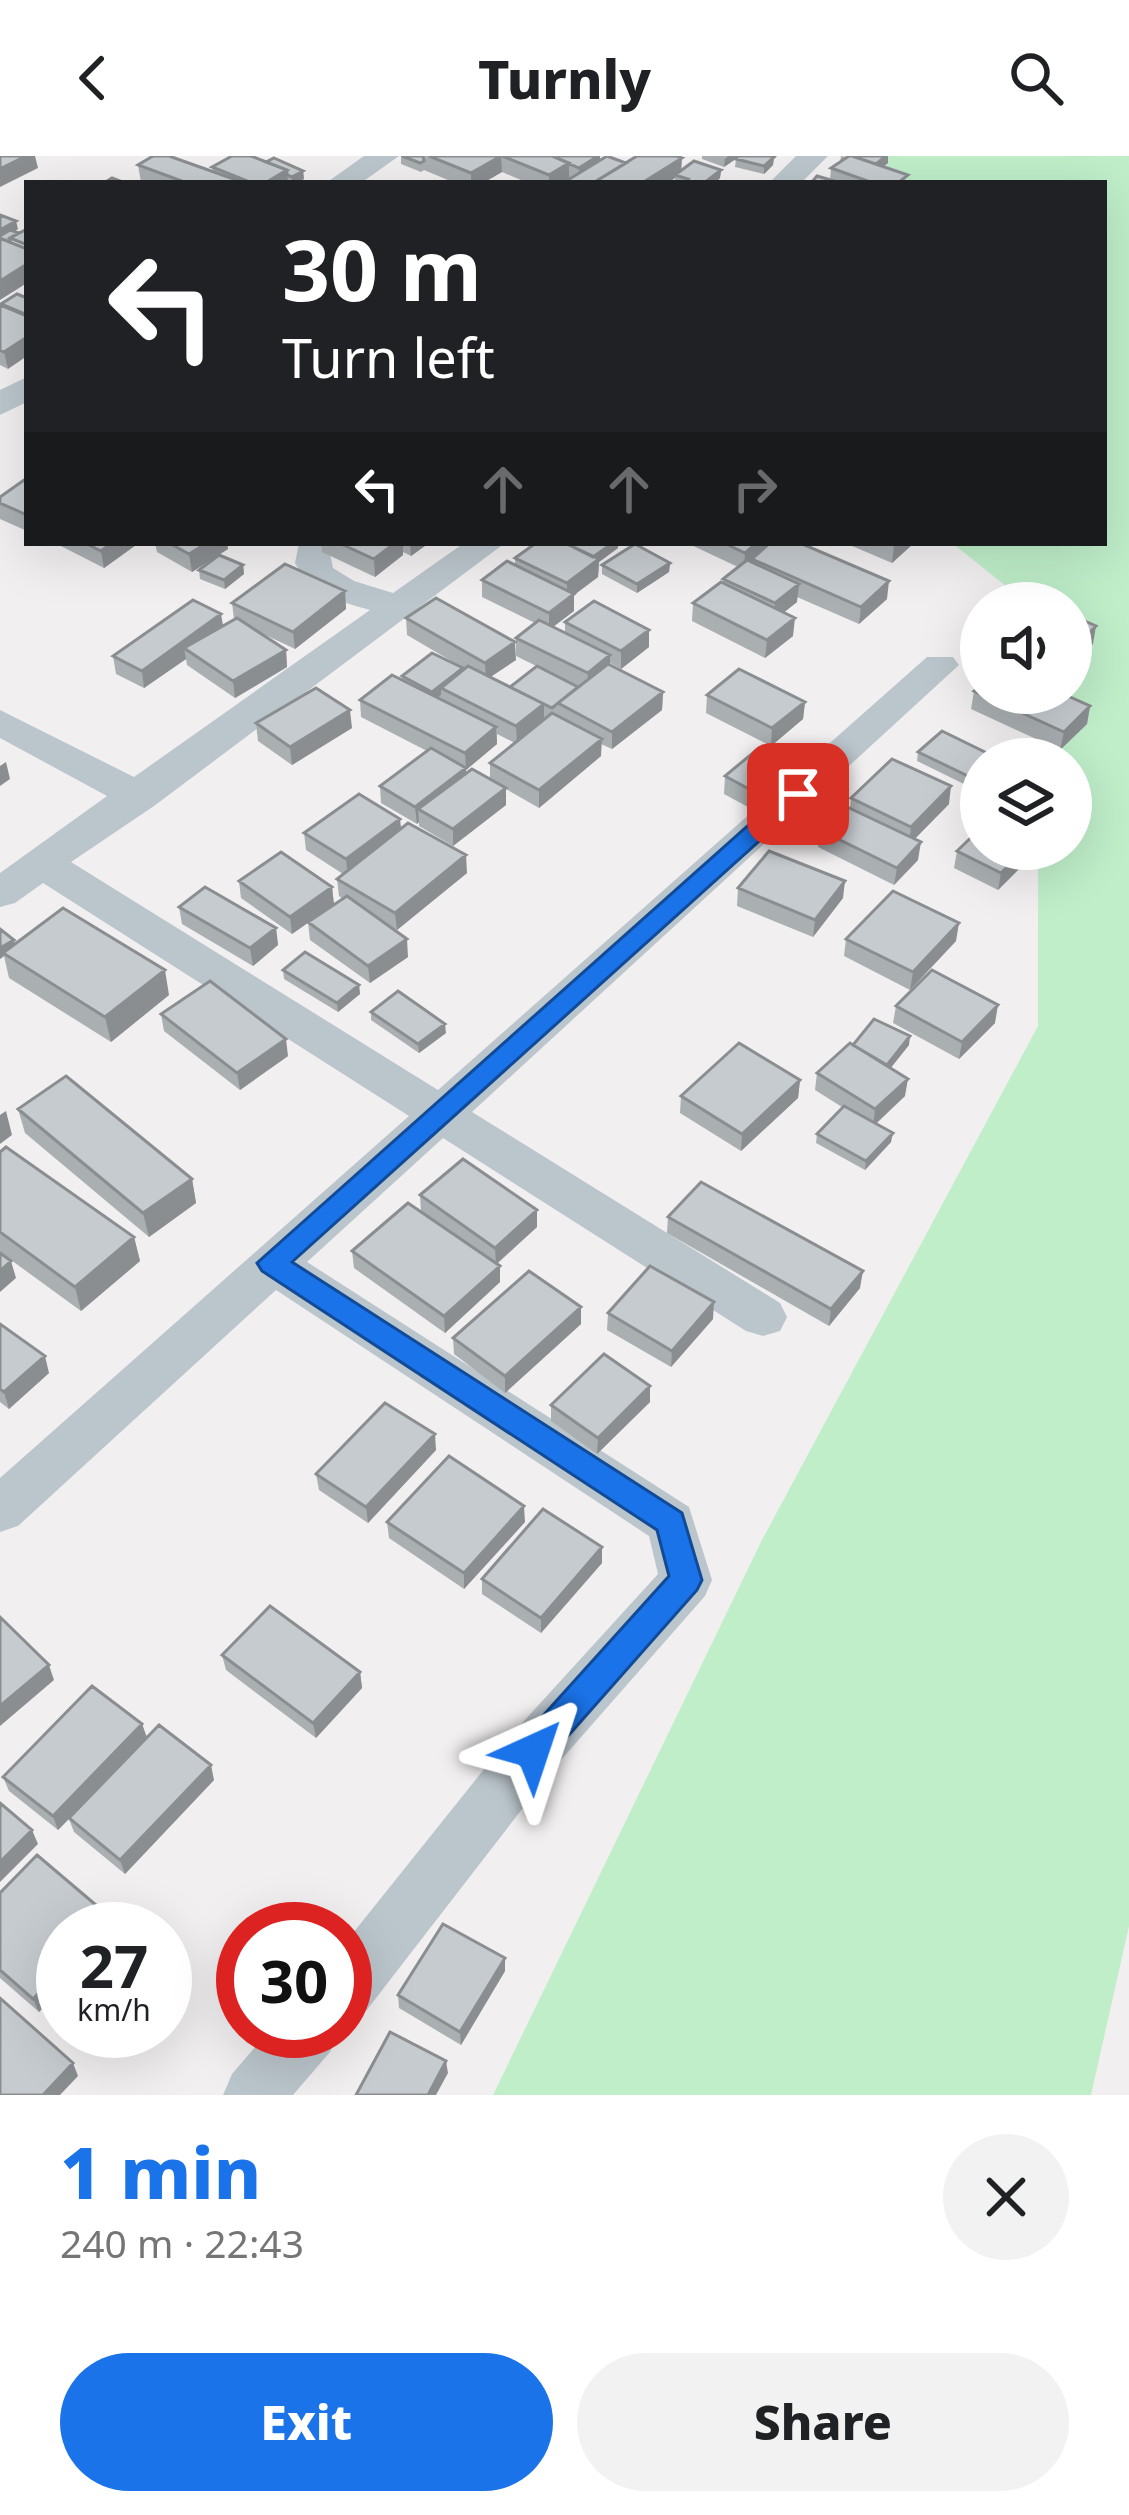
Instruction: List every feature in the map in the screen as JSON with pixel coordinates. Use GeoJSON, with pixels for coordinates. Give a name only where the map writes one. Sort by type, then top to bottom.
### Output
{"type":"FeatureCollection","features":[{"type":"Feature","properties":{"kind":"street"},"geometry":{"type":"LineString","coordinates":[[787,180],[813,156]]}},
{"type":"Feature","properties":{"kind":"street"},"geometry":{"type":"LineString","coordinates":[[364,168],[401,180]]}},
{"type":"Feature","properties":{"kind":"street"},"geometry":{"type":"LineString","coordinates":[[318,546],[310,564],[320,580],[396,607]]}},
{"type":"Feature","properties":{"kind":"street"},"geometry":{"type":"LineString","coordinates":[[0,893],[483,546]]}},
{"type":"Feature","properties":{"kind":"street"},"geometry":{"type":"LineString","coordinates":[[0,1510],[940,665]]}},
{"type":"Feature","properties":{"kind":"street"},"geometry":{"type":"LineString","coordinates":[[0,722],[140,796]]}},
{"type":"Feature","properties":{"kind":"street"},"geometry":{"type":"LineString","coordinates":[[43,864],[763,1318]]}},
{"type":"Feature","properties":{"kind":"street"},"geometry":{"type":"LineString","coordinates":[[272,1263],[671,1522],[686,1580],[533,1751],[372,1956]]}},
{"type":"Feature","properties":{"kind":"street"},"geometry":{"type":"LineString","coordinates":[[253,2095],[285,2058]]}},
{"type":"Feature","properties":{"kind":"green space"},"geometry":{"type":"Polygon","coordinates":[[[885,156],[1129,156],[1129,1926],[1091,2095],[493,2095],[762,1540],[1038,1026],[1038,870],[1092,870],[1092,738],[1038,738],[1039,714],[1092,714],[1092,582],[1001,582],[956,546],[1107,546],[1107,180],[859,180],[885,156]]]}},
{"type":"Feature","properties":{"kind":"building"},"geometry":{"type":"Polygon","coordinates":[[[0,156],[26,156],[0,169],[0,156]]]}},
{"type":"Feature","properties":{"kind":"building"},"geometry":{"type":"Polygon","coordinates":[[[153,156],[169,156],[237,180],[179,180],[138,165],[153,156]]]}},
{"type":"Feature","properties":{"kind":"building"},"geometry":{"type":"Polygon","coordinates":[[[232,156],[251,156],[287,170],[270,180],[244,180],[212,167],[232,156]]]}},
{"type":"Feature","properties":{"kind":"building"},"geometry":{"type":"Polygon","coordinates":[[[429,156],[501,156],[471,173],[429,156]]]}},
{"type":"Feature","properties":{"kind":"building"},"geometry":{"type":"Polygon","coordinates":[[[502,156],[552,156],[569,163],[549,175],[502,156]]]}},
{"type":"Feature","properties":{"kind":"building"},"geometry":{"type":"Polygon","coordinates":[[[552,156],[598,156],[579,168],[552,156]]]}},
{"type":"Feature","properties":{"kind":"building"},"geometry":{"type":"Polygon","coordinates":[[[607,156],[626,163],[598,180],[568,180],[607,156]]]}},
{"type":"Feature","properties":{"kind":"building"},"geometry":{"type":"Polygon","coordinates":[[[637,156],[682,158],[647,180],[598,180],[637,156]]]}},
{"type":"Feature","properties":{"kind":"building"},"geometry":{"type":"Polygon","coordinates":[[[852,156],[908,175],[902,180],[865,180],[831,168],[852,156]]]}},
{"type":"Feature","properties":{"kind":"building"},"geometry":{"type":"Polygon","coordinates":[[[852,156],[886,156],[876,164],[852,156]]]}},
{"type":"Feature","properties":{"kind":"building"},"geometry":{"type":"Polygon","coordinates":[[[774,157],[764,166],[736,159],[774,157]]]}},
{"type":"Feature","properties":{"kind":"building"},"geometry":{"type":"Polygon","coordinates":[[[274,158],[303,171],[287,175],[287,170],[266,162],[274,158]]]}},
{"type":"Feature","properties":{"kind":"building"},"geometry":{"type":"Polygon","coordinates":[[[694,161],[721,170],[708,180],[675,175],[694,161]]]}},
{"type":"Feature","properties":{"kind":"building"},"geometry":{"type":"Polygon","coordinates":[[[0,215],[16,221],[0,230],[0,215]]]}},
{"type":"Feature","properties":{"kind":"building"},"geometry":{"type":"Polygon","coordinates":[[[10,230],[19,233],[10,242],[0,241],[0,236],[10,230]]]}},
{"type":"Feature","properties":{"kind":"building"},"geometry":{"type":"Polygon","coordinates":[[[24,231],[24,244],[10,238],[24,231]]]}},
{"type":"Feature","properties":{"kind":"building"},"geometry":{"type":"Polygon","coordinates":[[[0,241],[24,248],[24,266],[0,281],[0,241]]]}},
{"type":"Feature","properties":{"kind":"building"},"geometry":{"type":"Polygon","coordinates":[[[17,294],[24,297],[24,314],[1,304],[17,294]]]}},
{"type":"Feature","properties":{"kind":"building"},"geometry":{"type":"Polygon","coordinates":[[[0,305],[24,315],[24,339],[0,350],[0,305]]]}},
{"type":"Feature","properties":{"kind":"building"},"geometry":{"type":"Polygon","coordinates":[[[24,480],[24,514],[0,503],[0,497],[24,480]]]}},
{"type":"Feature","properties":{"kind":"building"},"geometry":{"type":"Polygon","coordinates":[[[174,546],[202,546],[189,554],[174,546]]]}},
{"type":"Feature","properties":{"kind":"building"},"geometry":{"type":"Polygon","coordinates":[[[346,546],[391,546],[374,559],[346,546]]]}},
{"type":"Feature","properties":{"kind":"building"},"geometry":{"type":"Polygon","coordinates":[[[532,546],[571,546],[599,559],[567,583],[515,558],[532,546]]]}},
{"type":"Feature","properties":{"kind":"building"},"geometry":{"type":"Polygon","coordinates":[[[571,546],[609,546],[593,557],[571,546]]]}},
{"type":"Feature","properties":{"kind":"building"},"geometry":{"type":"Polygon","coordinates":[[[632,546],[670,563],[637,584],[602,565],[632,546]]]}},
{"type":"Feature","properties":{"kind":"building"},"geometry":{"type":"Polygon","coordinates":[[[767,546],[807,546],[889,581],[861,607],[752,559],[767,546]]]}},
{"type":"Feature","properties":{"kind":"building"},"geometry":{"type":"Polygon","coordinates":[[[219,555],[243,565],[224,580],[199,570],[219,555]]]}},
{"type":"Feature","properties":{"kind":"building"},"geometry":{"type":"Polygon","coordinates":[[[747,560],[799,584],[775,603],[723,579],[747,560]]]}},
{"type":"Feature","properties":{"kind":"building"},"geometry":{"type":"Polygon","coordinates":[[[507,561],[574,594],[549,613],[482,580],[507,561]]]}},
{"type":"Feature","properties":{"kind":"building"},"geometry":{"type":"Polygon","coordinates":[[[285,564],[345,591],[293,632],[232,603],[285,564]]]}},
{"type":"Feature","properties":{"kind":"building"},"geometry":{"type":"Polygon","coordinates":[[[721,582],[795,618],[767,640],[693,603],[721,582]]]}},
{"type":"Feature","properties":{"kind":"building"},"geometry":{"type":"Polygon","coordinates":[[[436,598],[515,642],[485,663],[406,618],[436,598]]]}},
{"type":"Feature","properties":{"kind":"building"},"geometry":{"type":"Polygon","coordinates":[[[193,600],[221,614],[142,671],[113,656],[193,600]]]}},
{"type":"Feature","properties":{"kind":"building"},"geometry":{"type":"Polygon","coordinates":[[[594,601],[649,630],[621,651],[565,622],[594,601]]]}},
{"type":"Feature","properties":{"kind":"building"},"geometry":{"type":"Polygon","coordinates":[[[237,618],[286,650],[233,681],[184,648],[237,618]]]}},
{"type":"Feature","properties":{"kind":"building"},"geometry":{"type":"Polygon","coordinates":[[[539,620],[610,655],[588,673],[516,638],[539,620]]]}},
{"type":"Feature","properties":{"kind":"building"},"geometry":{"type":"Polygon","coordinates":[[[432,653],[463,668],[432,692],[402,676],[432,653]]]}},
{"type":"Feature","properties":{"kind":"building"},"geometry":{"type":"Polygon","coordinates":[[[608,664],[663,692],[612,732],[558,703],[608,664]]]}},
{"type":"Feature","properties":{"kind":"building"},"geometry":{"type":"Polygon","coordinates":[[[468,666],[544,704],[516,726],[441,688],[468,666]]]}},
{"type":"Feature","properties":{"kind":"building"},"geometry":{"type":"Polygon","coordinates":[[[537,666],[578,687],[552,708],[510,687],[537,666]]]}},
{"type":"Feature","properties":{"kind":"building"},"geometry":{"type":"Polygon","coordinates":[[[739,669],[805,702],[772,728],[707,695],[739,669]]]}},
{"type":"Feature","properties":{"kind":"building"},"geometry":{"type":"Polygon","coordinates":[[[392,675],[496,727],[465,753],[360,700],[392,675]]]}},
{"type":"Feature","properties":{"kind":"building"},"geometry":{"type":"Polygon","coordinates":[[[316,688],[350,710],[290,747],[256,723],[316,688]]]}},
{"type":"Feature","properties":{"kind":"building"},"geometry":{"type":"Polygon","coordinates":[[[552,713],[602,739],[539,790],[490,763],[552,713]]]}},
{"type":"Feature","properties":{"kind":"building"},"geometry":{"type":"Polygon","coordinates":[[[1024,714],[1082,714],[1064,732],[1024,714]]]}},
{"type":"Feature","properties":{"kind":"building"},"geometry":{"type":"Polygon","coordinates":[[[942,731],[960,740],[960,772],[918,752],[942,731]]]}},
{"type":"Feature","properties":{"kind":"building"},"geometry":{"type":"Polygon","coordinates":[[[431,748],[466,768],[415,807],[380,786],[431,748]]]}},
{"type":"Feature","properties":{"kind":"building"},"geometry":{"type":"Polygon","coordinates":[[[759,748],[783,761],[749,789],[725,776],[759,748]]]}},
{"type":"Feature","properties":{"kind":"building"},"geometry":{"type":"Polygon","coordinates":[[[892,759],[951,786],[911,827],[851,798],[892,759]]]}},
{"type":"Feature","properties":{"kind":"building"},"geometry":{"type":"Polygon","coordinates":[[[472,769],[506,788],[453,829],[418,809],[472,769]]]}},
{"type":"Feature","properties":{"kind":"building"},"geometry":{"type":"Polygon","coordinates":[[[359,794],[400,819],[346,859],[304,833],[359,794]]]}},
{"type":"Feature","properties":{"kind":"building"},"geometry":{"type":"Polygon","coordinates":[[[845,806],[921,842],[897,868],[820,830],[845,806]]]}},
{"type":"Feature","properties":{"kind":"building"},"geometry":{"type":"Polygon","coordinates":[[[408,823],[466,855],[395,913],[337,879],[408,823]]]}},
{"type":"Feature","properties":{"kind":"building"},"geometry":{"type":"Polygon","coordinates":[[[769,851],[845,881],[815,920],[738,888],[769,851]]]}},
{"type":"Feature","properties":{"kind":"building"},"geometry":{"type":"Polygon","coordinates":[[[281,852],[332,887],[290,917],[239,881],[281,852]]]}},
{"type":"Feature","properties":{"kind":"building"},"geometry":{"type":"Polygon","coordinates":[[[205,887],[276,928],[250,948],[179,907],[205,887]]]}},
{"type":"Feature","properties":{"kind":"building"},"geometry":{"type":"Polygon","coordinates":[[[893,891],[959,923],[913,972],[846,939],[893,891]]]}},
{"type":"Feature","properties":{"kind":"building"},"geometry":{"type":"Polygon","coordinates":[[[347,896],[407,939],[368,966],[308,922],[347,896]]]}},
{"type":"Feature","properties":{"kind":"building"},"geometry":{"type":"Polygon","coordinates":[[[63,908],[165,970],[105,1017],[3,953],[63,908]]]}},
{"type":"Feature","properties":{"kind":"building"},"geometry":{"type":"Polygon","coordinates":[[[0,929],[14,940],[0,948],[0,929]]]}},
{"type":"Feature","properties":{"kind":"building"},"geometry":{"type":"Polygon","coordinates":[[[305,952],[359,985],[337,1003],[283,970],[305,952]]]}},
{"type":"Feature","properties":{"kind":"building"},"geometry":{"type":"Polygon","coordinates":[[[932,970],[998,1005],[962,1042],[896,1006],[932,970]]]}},
{"type":"Feature","properties":{"kind":"building"},"geometry":{"type":"Polygon","coordinates":[[[210,981],[286,1039],[237,1073],[161,1014],[210,981]]]}},
{"type":"Feature","properties":{"kind":"building"},"geometry":{"type":"Polygon","coordinates":[[[398,991],[445,1024],[418,1044],[371,1012],[398,991]]]}},
{"type":"Feature","properties":{"kind":"building"},"geometry":{"type":"Polygon","coordinates":[[[874,1019],[910,1036],[887,1065],[853,1045],[874,1019]]]}},
{"type":"Feature","properties":{"kind":"building"},"geometry":{"type":"Polygon","coordinates":[[[739,1043],[800,1080],[742,1134],[681,1096],[739,1043]]]}},
{"type":"Feature","properties":{"kind":"building"},"geometry":{"type":"Polygon","coordinates":[[[850,1043],[908,1079],[875,1109],[817,1073],[850,1043]]]}},
{"type":"Feature","properties":{"kind":"building"},"geometry":{"type":"Polygon","coordinates":[[[66,1076],[192,1179],[143,1213],[18,1109],[66,1076]]]}},
{"type":"Feature","properties":{"kind":"building"},"geometry":{"type":"Polygon","coordinates":[[[844,1106],[893,1133],[866,1161],[817,1134],[844,1106]]]}},
{"type":"Feature","properties":{"kind":"building"},"geometry":{"type":"Polygon","coordinates":[[[6,1147],[134,1237],[75,1287],[0,1232],[0,1152],[6,1147]]]}},
{"type":"Feature","properties":{"kind":"building"},"geometry":{"type":"Polygon","coordinates":[[[463,1159],[537,1210],[495,1248],[420,1195],[463,1159]]]}},
{"type":"Feature","properties":{"kind":"building"},"geometry":{"type":"Polygon","coordinates":[[[701,1182],[863,1271],[831,1309],[668,1217],[701,1182]]]}},
{"type":"Feature","properties":{"kind":"building"},"geometry":{"type":"Polygon","coordinates":[[[408,1203],[500,1266],[444,1316],[352,1251],[408,1203]]]}},
{"type":"Feature","properties":{"kind":"building"},"geometry":{"type":"Polygon","coordinates":[[[0,1253],[11,1261],[0,1271],[0,1253]]]}},
{"type":"Feature","properties":{"kind":"building"},"geometry":{"type":"Polygon","coordinates":[[[650,1266],[714,1302],[672,1351],[608,1313],[650,1266]]]}},
{"type":"Feature","properties":{"kind":"building"},"geometry":{"type":"Polygon","coordinates":[[[529,1271],[581,1307],[505,1376],[453,1338],[529,1271]]]}},
{"type":"Feature","properties":{"kind":"building"},"geometry":{"type":"Polygon","coordinates":[[[0,1324],[45,1356],[4,1392],[0,1389],[0,1324]]]}},
{"type":"Feature","properties":{"kind":"building"},"geometry":{"type":"Polygon","coordinates":[[[604,1354],[650,1386],[598,1438],[551,1405],[604,1354]]]}},
{"type":"Feature","properties":{"kind":"building"},"geometry":{"type":"Polygon","coordinates":[[[385,1403],[435,1434],[366,1507],[316,1474],[385,1403]]]}},
{"type":"Feature","properties":{"kind":"building"},"geometry":{"type":"Polygon","coordinates":[[[449,1456],[524,1506],[464,1573],[387,1522],[449,1456]]]}},
{"type":"Feature","properties":{"kind":"building"},"geometry":{"type":"Polygon","coordinates":[[[543,1509],[602,1547],[541,1618],[482,1579],[543,1509]]]}},
{"type":"Feature","properties":{"kind":"building"},"geometry":{"type":"Polygon","coordinates":[[[270,1606],[360,1672],[313,1723],[222,1655],[270,1606]]]}},
{"type":"Feature","properties":{"kind":"building"},"geometry":{"type":"Polygon","coordinates":[[[0,1617],[49,1665],[0,1706],[0,1617]]]}},
{"type":"Feature","properties":{"kind":"building"},"geometry":{"type":"Polygon","coordinates":[[[92,1686],[142,1724],[53,1816],[3,1777],[92,1686]]]}},
{"type":"Feature","properties":{"kind":"building"},"geometry":{"type":"Polygon","coordinates":[[[159,1725],[211,1765],[120,1860],[69,1818],[159,1725]]]}},
{"type":"Feature","properties":{"kind":"building"},"geometry":{"type":"Polygon","coordinates":[[[0,1803],[32,1830],[0,1862],[0,1803]]]}},
{"type":"Feature","properties":{"kind":"building"},"geometry":{"type":"Polygon","coordinates":[[[37,1855],[92,1902],[36,1902],[33,1999],[0,1970],[0,1893],[37,1855]]]}},
{"type":"Feature","properties":{"kind":"building"},"geometry":{"type":"Polygon","coordinates":[[[443,1924],[505,1958],[460,2032],[398,1995],[443,1924]]]}},
{"type":"Feature","properties":{"kind":"building"},"geometry":{"type":"Polygon","coordinates":[[[0,1998],[36,2030],[36,2058],[67,2058],[73,2063],[43,2095],[0,2095],[0,1998]]]}},
{"type":"Feature","properties":{"kind":"building"},"geometry":{"type":"Polygon","coordinates":[[[390,2032],[446,2061],[428,2095],[356,2095],[390,2032]]]}},
{"type":"Feature","properties":{"kind":"route"},"geometry":{"type":"LineString","coordinates":[[533,1751],[686,1580],[671,1522],[272,1263],[798,794]]}}]}
